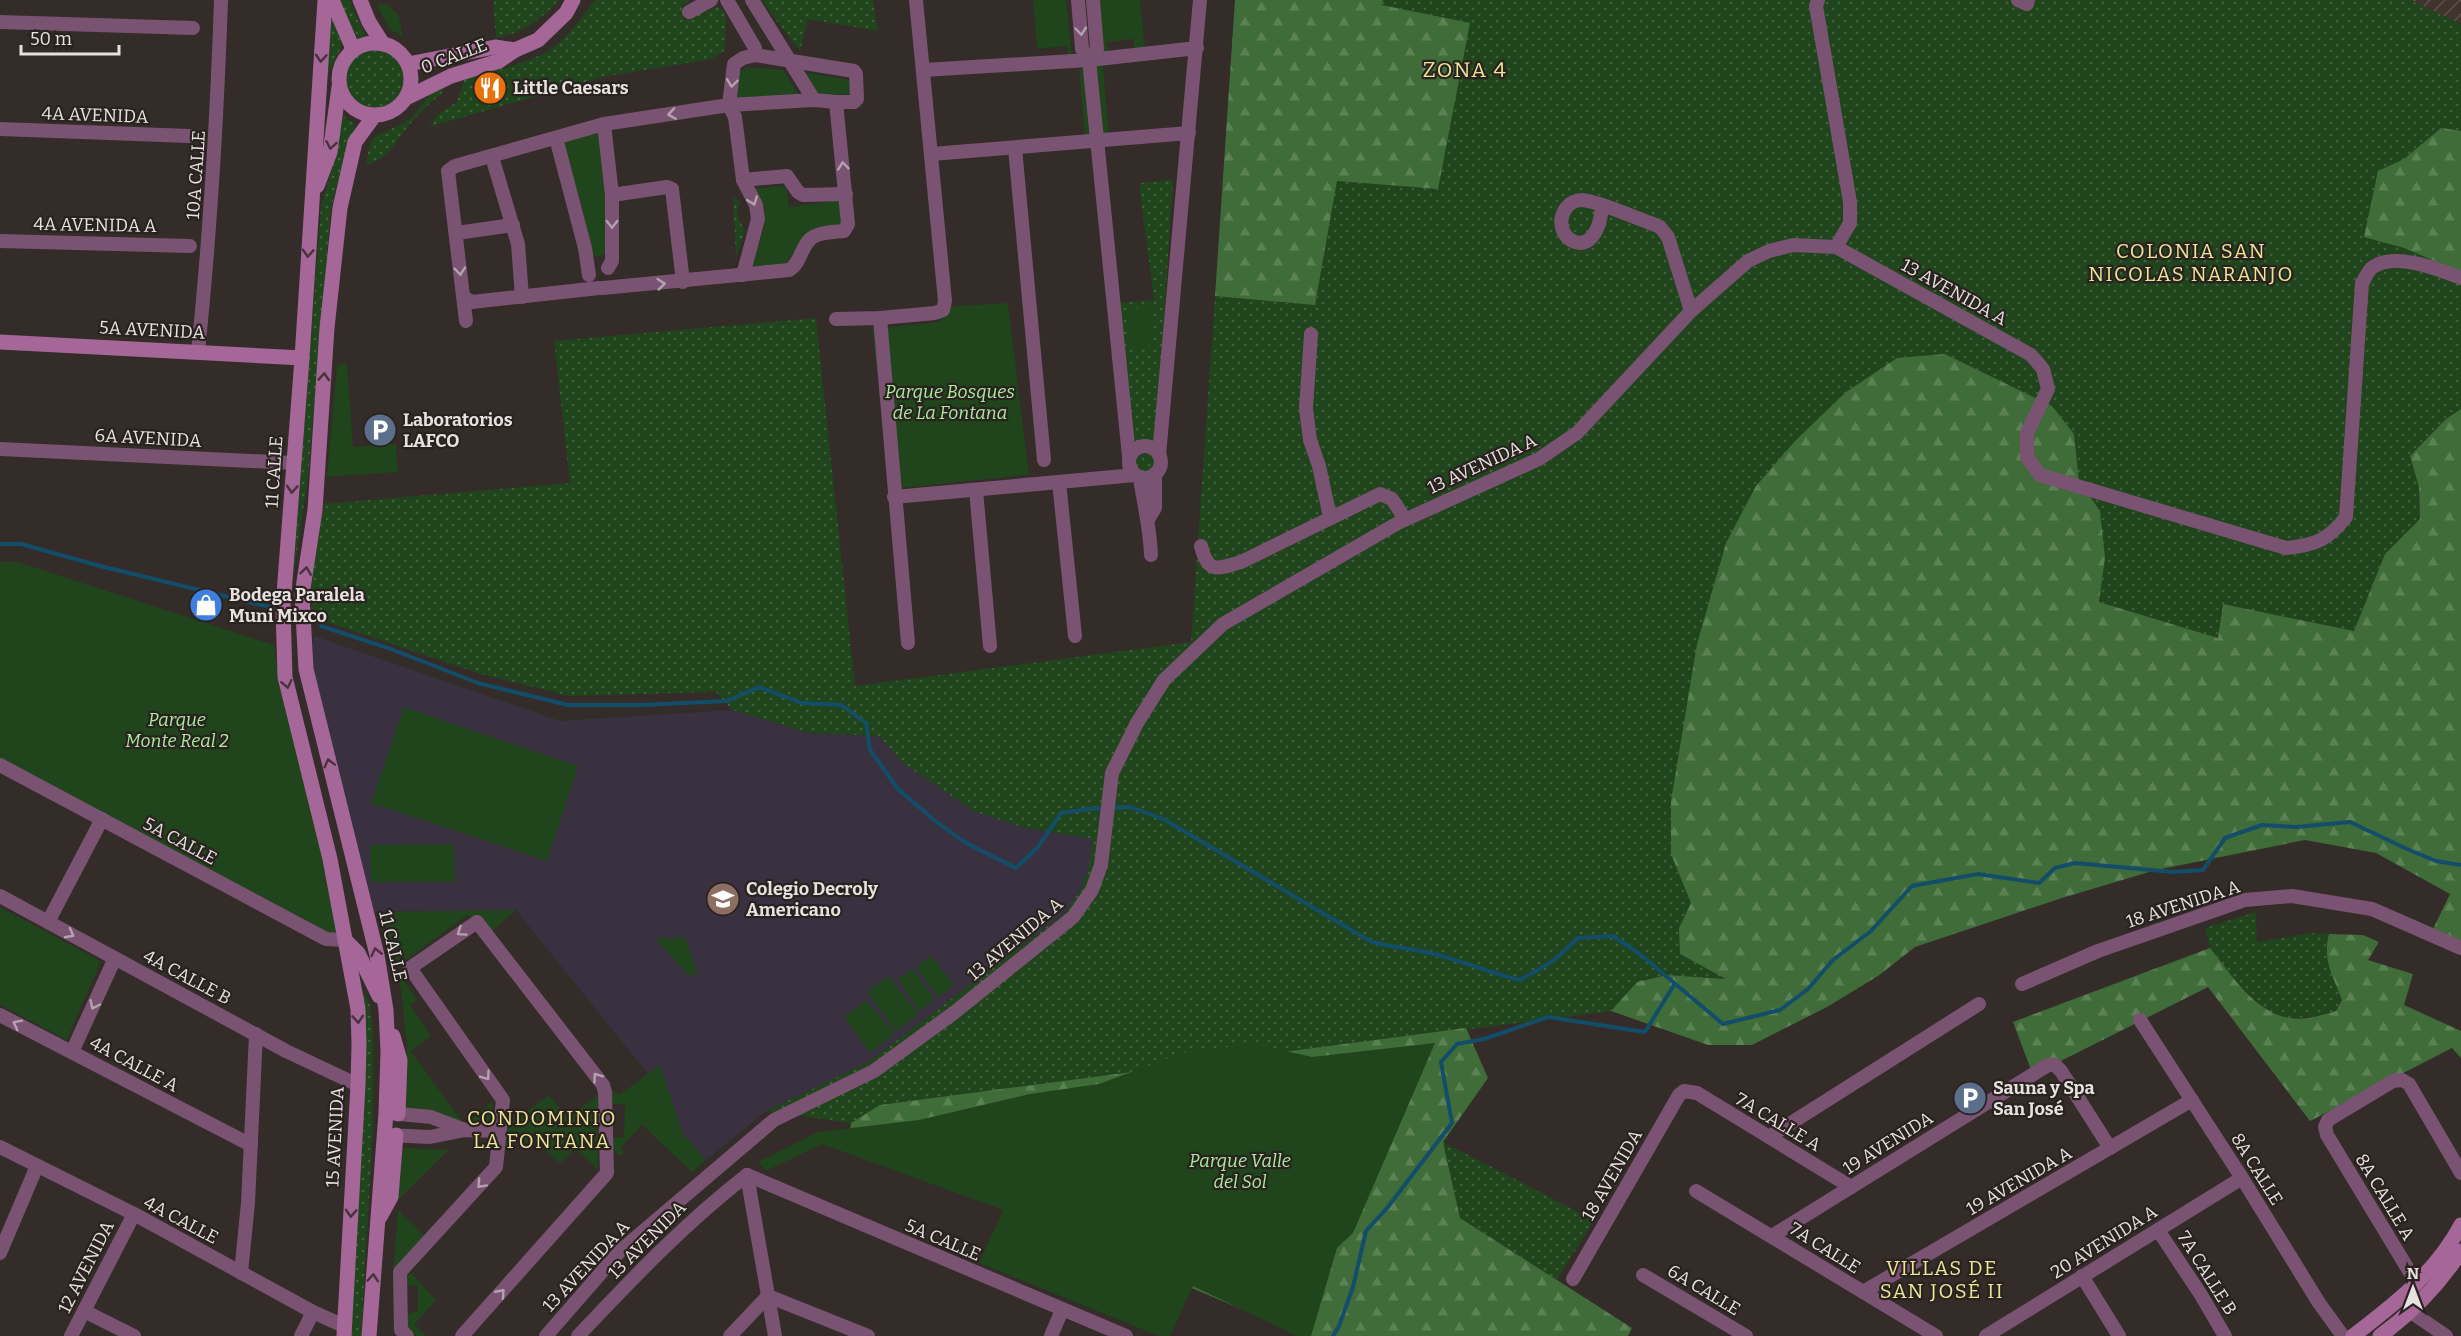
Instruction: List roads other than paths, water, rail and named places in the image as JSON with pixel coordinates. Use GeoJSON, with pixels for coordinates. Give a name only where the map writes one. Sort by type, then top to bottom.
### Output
{"type":"FeatureCollection","features":[{"type":"Feature","properties":{"kind":"main road","name":"11 CALLE"},"geometry":{"type":"LineString","coordinates":[[325,0],[283,607],[285,676],[330,859],[345,940]]}},
{"type":"Feature","properties":{"kind":"main road"},"geometry":{"type":"LineString","coordinates":[[332,0],[353,50]]}},
{"type":"Feature","properties":{"kind":"main road"},"geometry":{"type":"LineString","coordinates":[[360,0],[369,22],[383,44]]}},
{"type":"Feature","properties":{"kind":"main road","name":"0 CALLE"},"geometry":{"type":"LineString","coordinates":[[406,98],[451,76],[499,61],[515,50],[538,40],[566,13],[573,0]]}},
{"type":"Feature","properties":{"kind":"main road"},"geometry":{"type":"LineString","coordinates":[[311,201],[330,152],[340,66],[353,50],[362,45],[383,44],[393,48],[408,64],[411,80],[406,98],[393,111],[374,116],[362,114],[351,108],[343,98],[339,87]]}},
{"type":"Feature","properties":{"kind":"main road","name":"0 CALLE"},"geometry":{"type":"LineString","coordinates":[[408,64],[495,47],[515,50]]}},
{"type":"Feature","properties":{"kind":"main road","name":"11 CALLE"},"geometry":{"type":"LineString","coordinates":[[374,116],[355,142],[340,208],[327,328],[315,510],[302,595],[306,669],[377,955],[386,1010]]}},
{"type":"Feature","properties":{"kind":"main road","name":"5A AVENIDA"},"geometry":{"type":"LineString","coordinates":[[0,342],[302,358]]}},
{"type":"Feature","properties":{"kind":"main road"},"geometry":{"type":"LineString","coordinates":[[345,940],[358,953],[386,1010],[392,1113],[378,1222],[369,1336]]}},
{"type":"Feature","properties":{"kind":"main road","name":"15 AVENIDA"},"geometry":{"type":"LineString","coordinates":[[344,1331],[359,1044],[358,1009],[345,940]]}},
{"type":"Feature","properties":{"kind":"main road"},"geometry":{"type":"LineString","coordinates":[[2353,1336],[2417,1284],[2439,1259],[2461,1225]]}},
{"type":"Feature","properties":{"kind":"main road"},"geometry":{"type":"LineString","coordinates":[[2380,1336],[2411,1312],[2438,1283],[2461,1251]]}},
{"type":"Feature","properties":{"kind":"street","name":"10A CALLE"},"geometry":{"type":"LineString","coordinates":[[198,352],[209,249],[221,0]]}},
{"type":"Feature","properties":{"kind":"street"},"geometry":{"type":"LineString","coordinates":[[689,12],[711,0]]}},
{"type":"Feature","properties":{"kind":"street"},"geometry":{"type":"LineString","coordinates":[[727,0],[755,48],[755,55]]}},
{"type":"Feature","properties":{"kind":"street"},"geometry":{"type":"LineString","coordinates":[[836,319],[880,318],[935,313],[944,310],[933,154],[916,0]]}},
{"type":"Feature","properties":{"kind":"street"},"geometry":{"type":"LineString","coordinates":[[1078,0],[1082,49],[1089,60],[1130,456],[1129,467],[1138,476],[1149,518],[1151,555]]}},
{"type":"Feature","properties":{"kind":"street"},"geometry":{"type":"LineString","coordinates":[[1089,60],[1097,50],[1093,0]]}},
{"type":"Feature","properties":{"kind":"street"},"geometry":{"type":"LineString","coordinates":[[894,497],[1059,482],[1151,477],[1161,465],[1159,455],[1200,0]]}},
{"type":"Feature","properties":{"kind":"street"},"geometry":{"type":"LineString","coordinates":[[1818,0],[1816,6],[1850,202],[1850,223],[1836,247]]}},
{"type":"Feature","properties":{"kind":"street"},"geometry":{"type":"LineString","coordinates":[[2018,0],[2026,4],[2028,0]]}},
{"type":"Feature","properties":{"kind":"street"},"geometry":{"type":"LineString","coordinates":[[740,20],[754,4],[814,100]]}},
{"type":"Feature","properties":{"kind":"street"},"geometry":{"type":"LineString","coordinates":[[0,22],[193,28]]}},
{"type":"Feature","properties":{"kind":"street"},"geometry":{"type":"LineString","coordinates":[[924,70],[1089,60],[1197,48]]}},
{"type":"Feature","properties":{"kind":"street"},"geometry":{"type":"LineString","coordinates":[[466,321],[457,233],[448,178],[448,171],[455,166],[604,124],[729,105],[814,100],[854,102],[857,99],[854,71],[755,55],[743,58],[734,64],[729,105],[735,117],[743,180],[756,205],[758,219],[743,274]]}},
{"type":"Feature","properties":{"kind":"street"},"geometry":{"type":"LineString","coordinates":[[595,283],[628,287],[789,270],[795,267],[808,240],[815,235],[844,231],[848,224],[836,102]]}},
{"type":"Feature","properties":{"kind":"street"},"geometry":{"type":"LineString","coordinates":[[465,298],[472,302],[571,291],[595,283],[609,284],[612,261],[612,195],[604,124]]}},
{"type":"Feature","properties":{"kind":"street","name":"4A AVENIDA"},"geometry":{"type":"LineString","coordinates":[[0,129],[189,136]]}},
{"type":"Feature","properties":{"kind":"street"},"geometry":{"type":"LineString","coordinates":[[933,154],[1189,133]]}},
{"type":"Feature","properties":{"kind":"street"},"geometry":{"type":"LineString","coordinates":[[556,138],[595,283]]}},
{"type":"Feature","properties":{"kind":"street"},"geometry":{"type":"LineString","coordinates":[[1015,148],[1044,460]]}},
{"type":"Feature","properties":{"kind":"street"},"geometry":{"type":"LineString","coordinates":[[492,157],[518,244],[522,297]]}},
{"type":"Feature","properties":{"kind":"street"},"geometry":{"type":"LineString","coordinates":[[743,180],[787,176],[798,192],[803,195],[846,194]]}},
{"type":"Feature","properties":{"kind":"street"},"geometry":{"type":"LineString","coordinates":[[612,195],[667,187],[672,189],[683,282]]}},
{"type":"Feature","properties":{"kind":"street"},"geometry":{"type":"LineString","coordinates":[[1602,206],[1653,224],[1665,231],[1691,311]]}},
{"type":"Feature","properties":{"kind":"street"},"geometry":{"type":"LineString","coordinates":[[457,233],[513,225]]}},
{"type":"Feature","properties":{"kind":"street","name":"4A AVENIDA A"},"geometry":{"type":"LineString","coordinates":[[0,241],[190,246]]}},
{"type":"Feature","properties":{"kind":"street","name":"13 AVENIDA A"},"geometry":{"type":"LineString","coordinates":[[546,1336],[620,1251],[774,1120],[874,1071],[955,1012],[1073,917],[1092,890],[1101,865],[1112,773],[1137,723],[1164,680],[1223,624],[1405,519],[1539,459],[1577,432],[1691,311],[1748,261],[1769,251],[1793,245],[1836,247],[2031,354],[2043,369],[2048,389],[2026,432],[2026,457],[2040,475],[2286,548],[2308,546],[2332,535],[2346,517],[2362,284],[2372,268],[2392,260],[2435,268],[2461,278]]}},
{"type":"Feature","properties":{"kind":"street"},"geometry":{"type":"LineString","coordinates":[[595,283],[592,269],[598,266],[628,287]]}},
{"type":"Feature","properties":{"kind":"street"},"geometry":{"type":"LineString","coordinates":[[880,318],[908,643]]}},
{"type":"Feature","properties":{"kind":"street"},"geometry":{"type":"LineString","coordinates":[[1311,334],[1306,408],[1310,440],[1319,466],[1330,517]]}},
{"type":"Feature","properties":{"kind":"street"},"geometry":{"type":"LineString","coordinates":[[1130,456],[1136,448],[1142,446],[1152,447],[1159,455]]}},
{"type":"Feature","properties":{"kind":"street","name":"6A AVENIDA"},"geometry":{"type":"LineString","coordinates":[[0,450],[294,463]]}},
{"type":"Feature","properties":{"kind":"street"},"geometry":{"type":"LineString","coordinates":[[1149,518],[1155,508],[1155,474]]}},
{"type":"Feature","properties":{"kind":"street"},"geometry":{"type":"LineString","coordinates":[[1059,482],[1075,636]]}},
{"type":"Feature","properties":{"kind":"street"},"geometry":{"type":"LineString","coordinates":[[976,490],[990,646]]}},
{"type":"Feature","properties":{"kind":"street"},"geometry":{"type":"LineString","coordinates":[[1201,546],[1205,562],[1212,567],[1222,568],[1241,562],[1380,494],[1392,499],[1405,519]]}},
{"type":"Feature","properties":{"kind":"street","name":"5A CALLE"},"geometry":{"type":"LineString","coordinates":[[0,765],[326,939],[345,940]]}},
{"type":"Feature","properties":{"kind":"street"},"geometry":{"type":"LineString","coordinates":[[48,922],[102,819]]}},
{"type":"Feature","properties":{"kind":"street","name":"4A CALLE B"},"geometry":{"type":"LineString","coordinates":[[0,896],[256,1034],[358,1085]]}},
{"type":"Feature","properties":{"kind":"street","name":"18 AVENIDA A"},"geometry":{"type":"LineString","coordinates":[[2022,984],[2098,951],[2245,900],[2292,896],[2372,909],[2461,948]]}},
{"type":"Feature","properties":{"kind":"street"},"geometry":{"type":"LineString","coordinates":[[407,1336],[401,1330],[400,1272],[496,1167],[501,1097],[410,968],[477,922],[603,1085],[607,1173],[462,1336]]}},
{"type":"Feature","properties":{"kind":"street"},"geometry":{"type":"LineString","coordinates":[[72,1052],[115,958]]}},
{"type":"Feature","properties":{"kind":"street"},"geometry":{"type":"LineString","coordinates":[[1769,1137],[1979,1004]]}},
{"type":"Feature","properties":{"kind":"street","name":"4A CALLE A"},"geometry":{"type":"LineString","coordinates":[[0,1015],[251,1145]]}},
{"type":"Feature","properties":{"kind":"street","name":"8A CALLE"},"geometry":{"type":"LineString","coordinates":[[2140,1020],[2319,1303],[2343,1336]]}},
{"type":"Feature","properties":{"kind":"street"},"geometry":{"type":"LineString","coordinates":[[241,1272],[248,1203],[256,1034]]}},
{"type":"Feature","properties":{"kind":"street","name":"19 AVENIDA"},"geometry":{"type":"LineString","coordinates":[[1772,1236],[2048,1065],[2055,1065],[2110,1148]]}},
{"type":"Feature","properties":{"kind":"street","name":"8A CALLE A"},"geometry":{"type":"LineString","coordinates":[[2417,1284],[2327,1135],[2325,1127],[2328,1120],[2393,1081],[2402,1080],[2409,1084],[2461,1173]]}},
{"type":"Feature","properties":{"kind":"street","name":"7A CALLE A"},"geometry":{"type":"LineString","coordinates":[[1684,1091],[1697,1093],[1851,1187]]}},
{"type":"Feature","properties":{"kind":"street","name":"18 AVENIDA"},"geometry":{"type":"LineString","coordinates":[[1573,1279],[1679,1095],[1684,1091]]}},
{"type":"Feature","properties":{"kind":"street","name":"19 AVENIDA A"},"geometry":{"type":"LineString","coordinates":[[1863,1293],[2192,1100]]}},
{"type":"Feature","properties":{"kind":"street"},"geometry":{"type":"LineString","coordinates":[[392,1113],[431,1117],[465,1130]]}},
{"type":"Feature","properties":{"kind":"street"},"geometry":{"type":"LineString","coordinates":[[390,1135],[430,1137],[465,1130],[499,1131]]}},
{"type":"Feature","properties":{"kind":"street","name":"4A CALLE"},"geometry":{"type":"LineString","coordinates":[[0,1146],[134,1214],[344,1331]]}},
{"type":"Feature","properties":{"kind":"street"},"geometry":{"type":"LineString","coordinates":[[0,1253],[38,1166]]}},
{"type":"Feature","properties":{"kind":"street"},"geometry":{"type":"LineString","coordinates":[[747,1175],[775,1336]]}},
{"type":"Feature","properties":{"kind":"street","name":"5A CALLE"},"geometry":{"type":"LineString","coordinates":[[747,1175],[1126,1336]]}},
{"type":"Feature","properties":{"kind":"street","name":"13 AVENIDA"},"geometry":{"type":"LineString","coordinates":[[578,1336],[704,1208],[747,1175]]}},
{"type":"Feature","properties":{"kind":"street","name":"20 AVENIDA A"},"geometry":{"type":"LineString","coordinates":[[1986,1336],[2242,1178]]}},
{"type":"Feature","properties":{"kind":"street","name":"7A CALLE"},"geometry":{"type":"LineString","coordinates":[[1695,1191],[1936,1336]]}},
{"type":"Feature","properties":{"kind":"street","name":"12 AVENIDA"},"geometry":{"type":"LineString","coordinates":[[71,1336],[134,1214]]}},
{"type":"Feature","properties":{"kind":"street","name":"7A CALLE B"},"geometry":{"type":"LineString","coordinates":[[2158,1230],[2225,1336]]}},
{"type":"Feature","properties":{"kind":"street","name":"6A CALLE"},"geometry":{"type":"LineString","coordinates":[[1643,1275],[1746,1336]]}},
{"type":"Feature","properties":{"kind":"street"},"geometry":{"type":"LineString","coordinates":[[2082,1276],[2119,1336]]}},
{"type":"Feature","properties":{"kind":"street"},"geometry":{"type":"LineString","coordinates":[[730,1336],[768,1296]]}},
{"type":"Feature","properties":{"kind":"street"},"geometry":{"type":"LineString","coordinates":[[768,1296],[868,1336]]}},
{"type":"Feature","properties":{"kind":"street"},"geometry":{"type":"LineString","coordinates":[[1051,1336],[1062,1310]]}},
{"type":"Feature","properties":{"kind":"street"},"geometry":{"type":"LineString","coordinates":[[84,1311],[134,1336]]}},
{"type":"Feature","properties":{"kind":"street"},"geometry":{"type":"LineString","coordinates":[[301,1336],[313,1312]]}},
{"type":"Feature","properties":{"kind":"street"},"geometry":{"type":"LineString","coordinates":[[2411,1312],[2446,1336]]}},
{"type":"Feature","properties":{"kind":"waterway"},"geometry":{"type":"LineString","coordinates":[[0,544],[21,544],[100,566],[274,608]]}},
{"type":"Feature","properties":{"kind":"waterway"},"geometry":{"type":"LineString","coordinates":[[321,626],[391,649],[478,683],[568,705],[641,705],[727,701],[759,687],[802,703],[841,705],[866,723],[870,750],[898,789],[934,820],[966,843],[1016,868],[1038,847],[1061,813],[1131,807],[1165,820],[1370,941],[1434,954],[1520,980],[1553,961],[1578,938],[1613,936],[1641,955],[1723,1024],[1780,1010],[1808,989],[1833,960],[1871,931],[1912,886],[1978,874],[2039,883],[2055,868],[2075,863],[2173,872],[2203,870],[2225,838],[2262,825],[2296,827],[2350,822],[2436,861],[2461,865]]}},
{"type":"Feature","properties":{"kind":"waterway"},"geometry":{"type":"LineString","coordinates":[[1333,1336],[1353,1287],[1366,1231],[1387,1208],[1452,1123],[1441,1062],[1457,1044],[1484,1039],[1548,1017],[1645,1032],[1674,985]]}},
{"type":"Feature","properties":{"kind":"place","name":"Little Caesars"},"geometry":{"type":"Point","coordinates":[490,88]}},
{"type":"Feature","properties":{"kind":"place","name":"Laboratorios LAFCO"},"geometry":{"type":"Point","coordinates":[380,430]}},
{"type":"Feature","properties":{"kind":"place","name":"Bodega Paralela Muni Mixco"},"geometry":{"type":"Point","coordinates":[206,605]}},
{"type":"Feature","properties":{"kind":"place","name":"Colegio Decroly Americano"},"geometry":{"type":"Point","coordinates":[723,899]}},
{"type":"Feature","properties":{"kind":"place","name":"Sauna y Spa San José"},"geometry":{"type":"Point","coordinates":[1970,1098]}},
{"type":"Feature","properties":{"kind":"district","name":"ZONA 4"},"geometry":{"type":"Point","coordinates":[1465,70]}},
{"type":"Feature","properties":{"kind":"district","name":"COLONIA SAN NICOLAS NARANJO"},"geometry":{"type":"Point","coordinates":[2191,262]}},
{"type":"Feature","properties":{"kind":"district","name":"CONDOMINIO LA FONTANA"},"geometry":{"type":"Point","coordinates":[542,1130]}},
{"type":"Feature","properties":{"kind":"district","name":"VILLAS DE SAN JOSÉ II"},"geometry":{"type":"Point","coordinates":[1942,1280]}},
{"type":"Feature","properties":{"kind":"park label","name":"Parque Bosques de La Fontana"},"geometry":{"type":"Point","coordinates":[950,402]}},
{"type":"Feature","properties":{"kind":"park label","name":"Parque Monte Real 2"},"geometry":{"type":"Point","coordinates":[177,730]}},
{"type":"Feature","properties":{"kind":"park label","name":"Parque Valle del Sol"},"geometry":{"type":"Point","coordinates":[1240,1171]}}]}
